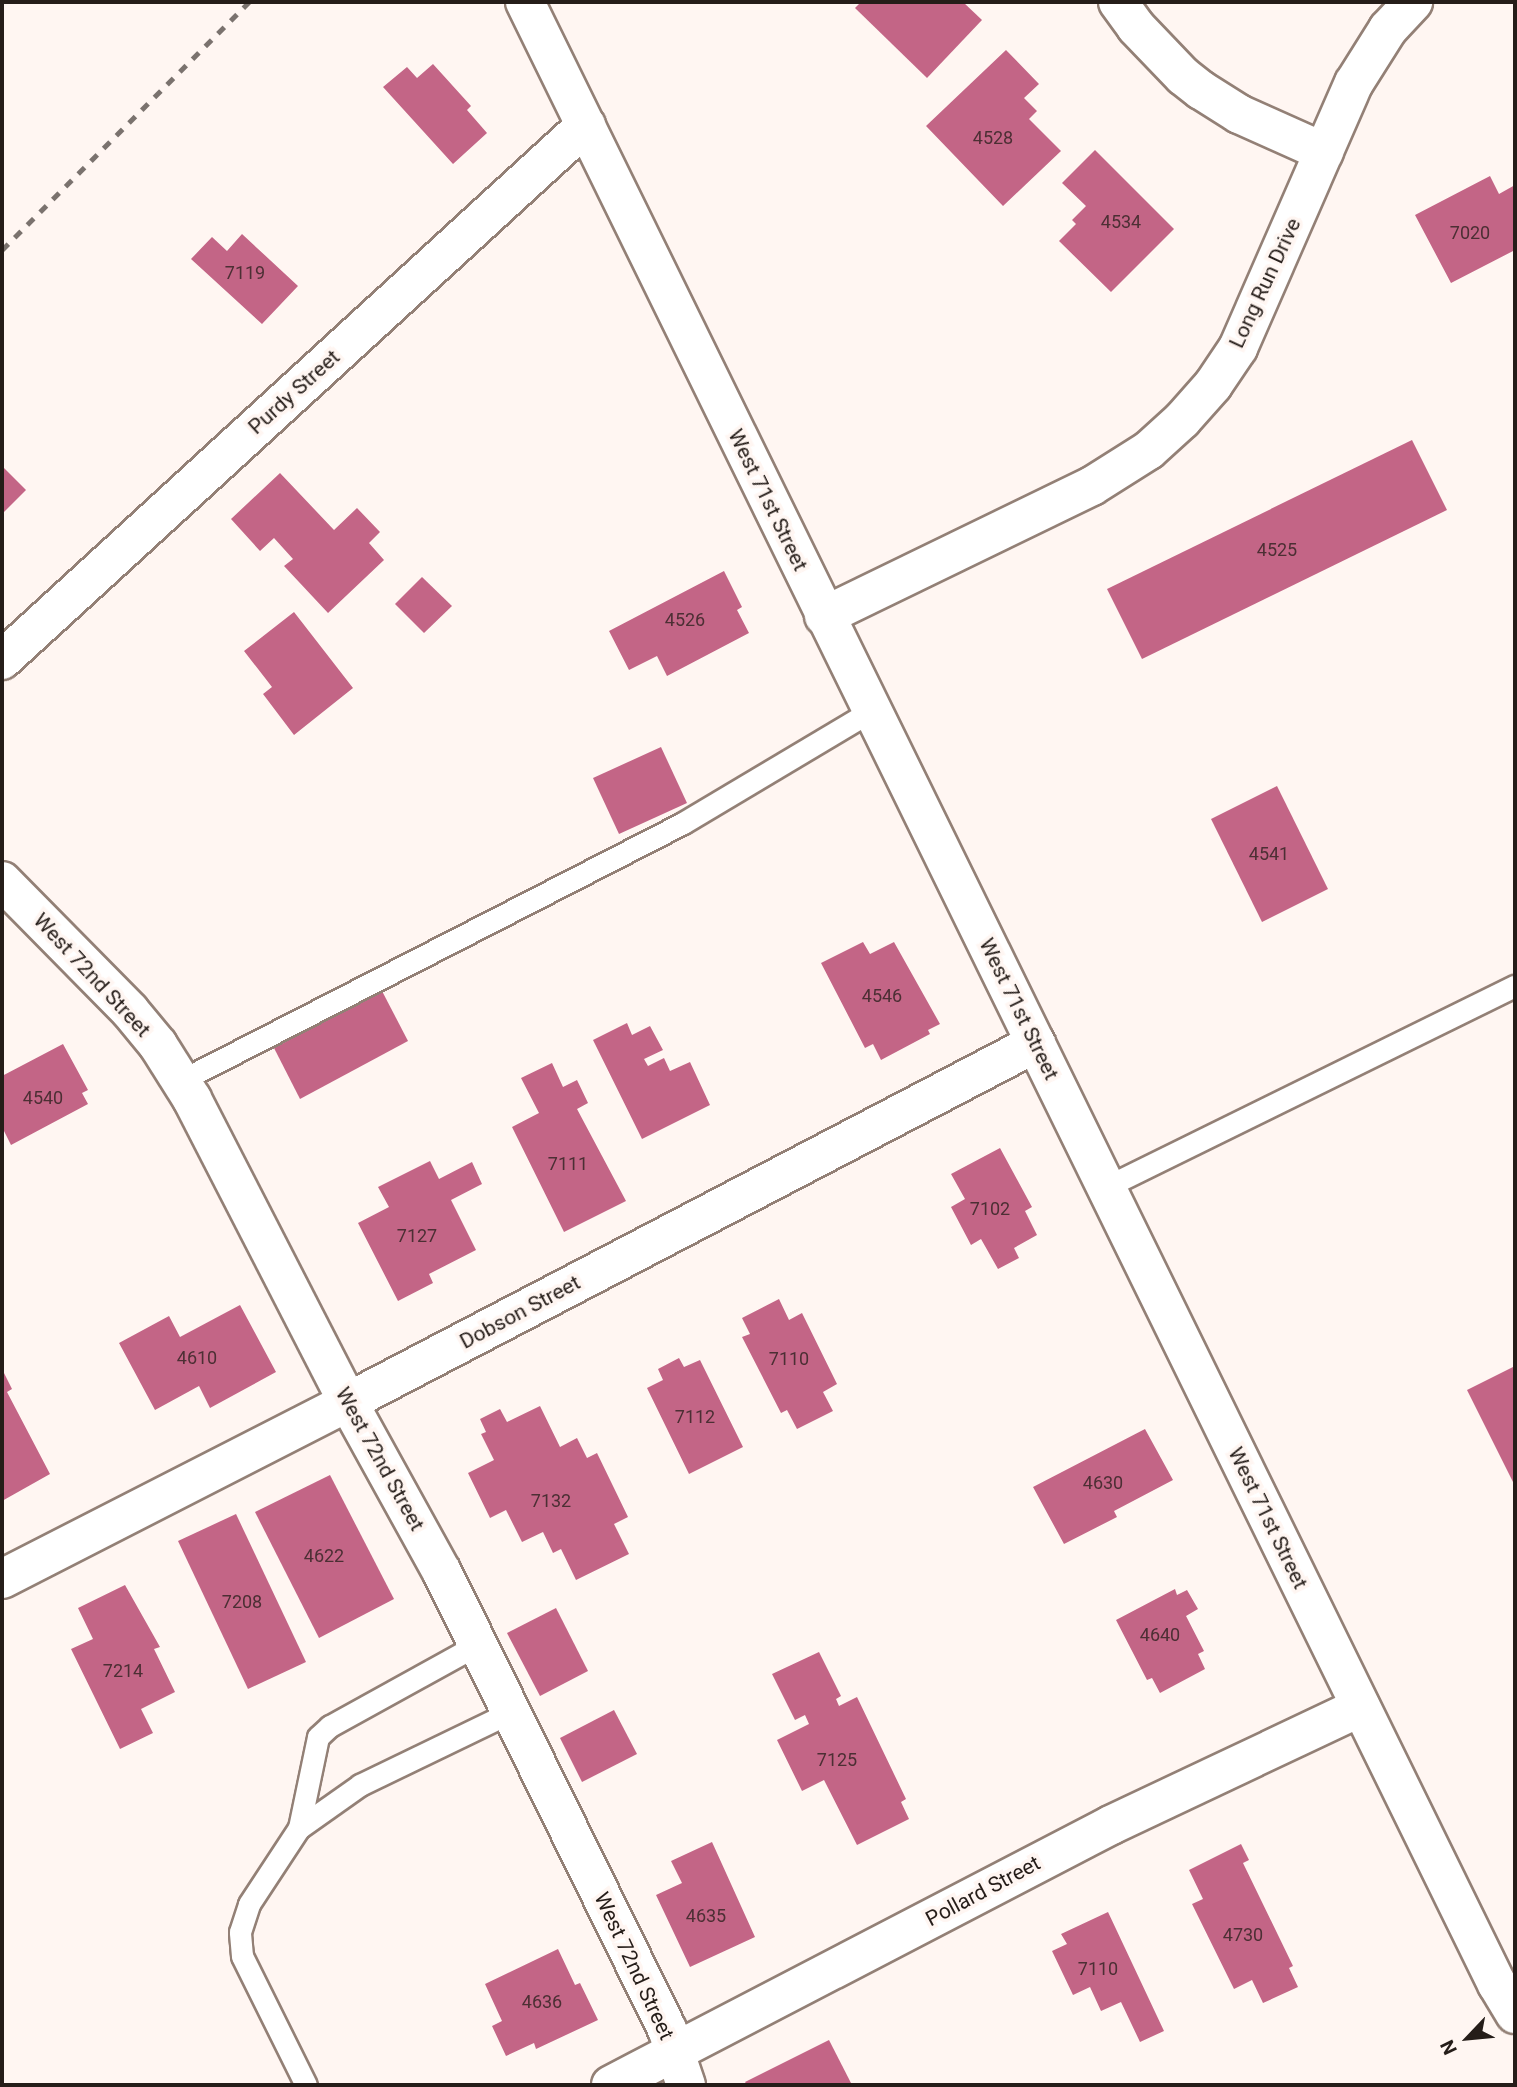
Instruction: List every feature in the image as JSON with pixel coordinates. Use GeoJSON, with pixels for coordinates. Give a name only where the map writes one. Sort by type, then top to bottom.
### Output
{"type":"FeatureCollection","features":[{"type":"Feature","properties":{"kind":"street","name":"West 71st Street"},"geometry":{"type":"LineString","coordinates":[[526,2],[824,616],[1497,1984],[1515,2014]]}},
{"type":"Feature","properties":{"kind":"street"},"geometry":{"type":"LineString","coordinates":[[1118,2],[1136,27],[1182,76],[1201,90],[1239,114],[1324,152]]}},
{"type":"Feature","properties":{"kind":"street","name":"Long Run Drive"},"geometry":{"type":"LineString","coordinates":[[824,616],[1092,486],[1149,450],[1182,420],[1213,386],[1238,348],[1344,103],[1376,45],[1413,2]]}},
{"type":"Feature","properties":{"kind":"street","name":"Purdy Street"},"geometry":{"type":"LineString","coordinates":[[2,660],[586,125]]}},
{"type":"Feature","properties":{"kind":"street","name":"West 72nd Street"},"geometry":{"type":"LineString","coordinates":[[2,881],[130,1011],[158,1045],[192,1100],[348,1402],[442,1572],[667,2029],[680,2069]]}},
{"type":"Feature","properties":{"kind":"street","name":"Dobson Street"},"geometry":{"type":"LineString","coordinates":[[2,1579],[1036,1043]]}},
{"type":"Feature","properties":{"kind":"street","name":"Pollard Street"},"geometry":{"type":"LineString","coordinates":[[611,2085],[680,2069],[1111,1825],[1361,1707]]}},
{"type":"Feature","properties":{"kind":"lane"},"geometry":{"type":"LineString","coordinates":[[180,1081],[683,824],[871,711]]}},
{"type":"Feature","properties":{"kind":"lane"},"geometry":{"type":"LineString","coordinates":[[1106,1187],[1515,986]]}},
{"type":"Feature","properties":{"kind":"lane"},"geometry":{"type":"LineString","coordinates":[[299,1828],[318,1737],[330,1726],[477,1645]]}},
{"type":"Feature","properties":{"kind":"lane"},"geometry":{"type":"LineString","coordinates":[[306,2085],[242,1956],[240,1932],[249,1904],[299,1828],[360,1785],[511,1712]]}},
{"type":"Feature","properties":{"kind":"building"},"geometry":{"type":"Polygon","coordinates":[[[861,2],[963,2],[982,20],[927,78],[855,8],[861,2]]]}},
{"type":"Feature","properties":{"kind":"building"},"geometry":{"type":"Polygon","coordinates":[[[1006,50],[1039,84],[1024,98],[1037,111],[1029,119],[1061,151],[1003,206],[926,126],[1006,50]]]}},
{"type":"Feature","properties":{"kind":"building"},"geometry":{"type":"Polygon","coordinates":[[[433,64],[471,106],[467,110],[487,133],[453,164],[383,87],[407,67],[417,78],[433,64]]]}},
{"type":"Feature","properties":{"kind":"building"},"geometry":{"type":"Polygon","coordinates":[[[1095,150],[1174,229],[1111,292],[1059,241],[1076,224],[1072,220],[1086,206],[1062,183],[1095,150]]]}},
{"type":"Feature","properties":{"kind":"building"},"geometry":{"type":"Polygon","coordinates":[[[1490,176],[1499,194],[1515,185],[1515,250],[1451,283],[1415,215],[1490,176]]]}},
{"type":"Feature","properties":{"kind":"building"},"geometry":{"type":"Polygon","coordinates":[[[242,234],[298,286],[262,324],[191,259],[212,237],[227,251],[242,234]]]}},
{"type":"Feature","properties":{"kind":"building"},"geometry":{"type":"Polygon","coordinates":[[[1412,440],[1447,510],[1142,659],[1107,589],[1412,440]]]}},
{"type":"Feature","properties":{"kind":"building"},"geometry":{"type":"Polygon","coordinates":[[[2,466],[26,490],[2,514],[2,466]]]}},
{"type":"Feature","properties":{"kind":"building"},"geometry":{"type":"Polygon","coordinates":[[[280,473],[334,530],[357,508],[380,532],[369,543],[384,560],[328,613],[284,566],[293,559],[274,538],[260,551],[231,519],[280,473]]]}},
{"type":"Feature","properties":{"kind":"building"},"geometry":{"type":"Polygon","coordinates":[[[724,571],[742,607],[737,610],[749,633],[667,676],[657,656],[629,670],[609,631],[724,571]]]}},
{"type":"Feature","properties":{"kind":"building"},"geometry":{"type":"Polygon","coordinates":[[[422,577],[452,606],[424,633],[395,604],[422,577]]]}},
{"type":"Feature","properties":{"kind":"building"},"geometry":{"type":"Polygon","coordinates":[[[294,612],[353,688],[294,735],[263,694],[272,687],[244,651],[294,612]]]}},
{"type":"Feature","properties":{"kind":"building"},"geometry":{"type":"Polygon","coordinates":[[[661,747],[687,803],[619,834],[593,778],[661,747]]]}},
{"type":"Feature","properties":{"kind":"building"},"geometry":{"type":"Polygon","coordinates":[[[1277,786],[1328,889],[1262,922],[1211,819],[1277,786]]]}},
{"type":"Feature","properties":{"kind":"building"},"geometry":{"type":"Polygon","coordinates":[[[863,942],[870,954],[894,942],[940,1024],[928,1030],[930,1034],[881,1060],[873,1044],[865,1048],[821,963],[863,942]]]}},
{"type":"Feature","properties":{"kind":"building"},"geometry":{"type":"Polygon","coordinates":[[[382,991],[408,1041],[300,1099],[274,1048],[382,991]]]}},
{"type":"Feature","properties":{"kind":"building"},"geometry":{"type":"Polygon","coordinates":[[[627,1023],[632,1035],[650,1026],[663,1050],[644,1059],[648,1066],[664,1058],[670,1071],[690,1062],[710,1105],[642,1139],[593,1040],[627,1023]]]}},
{"type":"Feature","properties":{"kind":"building"},"geometry":{"type":"Polygon","coordinates":[[[63,1044],[88,1090],[82,1093],[88,1104],[11,1145],[2,1127],[2,1076],[63,1044]]]}},
{"type":"Feature","properties":{"kind":"building"},"geometry":{"type":"Polygon","coordinates":[[[552,1063],[563,1087],[577,1080],[588,1103],[577,1109],[626,1201],[564,1232],[512,1127],[539,1113],[521,1078],[552,1063]]]}},
{"type":"Feature","properties":{"kind":"building"},"geometry":{"type":"Polygon","coordinates":[[[1000,1148],[1032,1207],[1025,1211],[1037,1235],[1014,1248],[1019,1258],[998,1269],[981,1239],[971,1245],[951,1207],[965,1199],[951,1174],[1000,1148]]]}},
{"type":"Feature","properties":{"kind":"building"},"geometry":{"type":"Polygon","coordinates":[[[430,1161],[439,1179],[472,1162],[482,1184],[451,1200],[476,1250],[429,1274],[433,1283],[398,1301],[358,1223],[389,1207],[378,1187],[430,1161]]]}},
{"type":"Feature","properties":{"kind":"building"},"geometry":{"type":"Polygon","coordinates":[[[779,1299],[789,1320],[802,1313],[837,1384],[823,1392],[833,1411],[797,1429],[787,1410],[781,1413],[742,1337],[750,1334],[742,1318],[779,1299]]]}},
{"type":"Feature","properties":{"kind":"building"},"geometry":{"type":"Polygon","coordinates":[[[240,1305],[276,1372],[210,1408],[199,1386],[155,1410],[119,1343],[169,1316],[180,1337],[240,1305]]]}},
{"type":"Feature","properties":{"kind":"building"},"geometry":{"type":"Polygon","coordinates":[[[679,1358],[684,1367],[700,1360],[743,1447],[689,1474],[647,1388],[663,1380],[658,1369],[679,1358]]]}},
{"type":"Feature","properties":{"kind":"building"},"geometry":{"type":"Polygon","coordinates":[[[1515,1366],[1515,1486],[1467,1390],[1515,1366]]]}},
{"type":"Feature","properties":{"kind":"building"},"geometry":{"type":"Polygon","coordinates":[[[2,1369],[12,1389],[7,1392],[50,1474],[2,1501],[2,1369]]]}},
{"type":"Feature","properties":{"kind":"building"},"geometry":{"type":"Polygon","coordinates":[[[540,1406],[560,1447],[577,1438],[587,1458],[597,1453],[628,1517],[614,1524],[629,1554],[576,1580],[561,1549],[553,1553],[543,1532],[522,1542],[506,1510],[490,1518],[468,1473],[494,1460],[481,1434],[486,1432],[480,1419],[500,1409],[507,1422],[540,1406]]]}},
{"type":"Feature","properties":{"kind":"building"},"geometry":{"type":"Polygon","coordinates":[[[1145,1429],[1173,1480],[1114,1511],[1117,1517],[1064,1544],[1033,1487],[1145,1429]]]}},
{"type":"Feature","properties":{"kind":"building"},"geometry":{"type":"Polygon","coordinates":[[[330,1475],[394,1599],[319,1638],[255,1512],[330,1475]]]}},
{"type":"Feature","properties":{"kind":"building"},"geometry":{"type":"Polygon","coordinates":[[[236,1514],[306,1662],[248,1689],[178,1541],[236,1514]]]}},
{"type":"Feature","properties":{"kind":"building"},"geometry":{"type":"Polygon","coordinates":[[[125,1585],[160,1647],[154,1649],[175,1692],[141,1709],[153,1733],[120,1749],[71,1649],[93,1639],[78,1608],[125,1585]]]}},
{"type":"Feature","properties":{"kind":"building"},"geometry":{"type":"Polygon","coordinates":[[[1175,1589],[1177,1595],[1187,1590],[1198,1609],[1186,1616],[1204,1651],[1198,1654],[1205,1669],[1160,1693],[1152,1678],[1147,1680],[1116,1620],[1175,1589]]]}},
{"type":"Feature","properties":{"kind":"building"},"geometry":{"type":"Polygon","coordinates":[[[556,1608],[588,1671],[540,1696],[507,1633],[556,1608]]]}},
{"type":"Feature","properties":{"kind":"building"},"geometry":{"type":"Polygon","coordinates":[[[819,1652],[841,1696],[836,1699],[839,1706],[857,1697],[906,1799],[901,1802],[909,1819],[857,1845],[824,1780],[802,1791],[777,1740],[809,1724],[805,1715],[795,1720],[772,1674],[819,1652]]]}},
{"type":"Feature","properties":{"kind":"building"},"geometry":{"type":"Polygon","coordinates":[[[614,1710],[637,1754],[582,1782],[560,1738],[614,1710]]]}},
{"type":"Feature","properties":{"kind":"building"},"geometry":{"type":"Polygon","coordinates":[[[712,1842],[755,1937],[690,1967],[656,1895],[682,1883],[671,1861],[712,1842]]]}},
{"type":"Feature","properties":{"kind":"building"},"geometry":{"type":"Polygon","coordinates":[[[1241,1844],[1249,1860],[1243,1863],[1293,1966],[1289,1968],[1298,1987],[1263,2003],[1252,1980],[1234,1989],[1192,1904],[1203,1899],[1189,1870],[1241,1844]]]}},
{"type":"Feature","properties":{"kind":"building"},"geometry":{"type":"Polygon","coordinates":[[[1108,1912],[1164,2031],[1140,2042],[1121,2002],[1101,2011],[1090,1987],[1073,1995],[1052,1951],[1067,1944],[1061,1934],[1108,1912]]]}},
{"type":"Feature","properties":{"kind":"building"},"geometry":{"type":"Polygon","coordinates":[[[558,1949],[575,1985],[580,1983],[598,2020],[536,2049],[534,2043],[506,2056],[492,2026],[502,2021],[485,1984],[558,1949]]]}},
{"type":"Feature","properties":{"kind":"building"},"geometry":{"type":"Polygon","coordinates":[[[829,2040],[852,2085],[747,2085],[745,2082],[829,2040]]]}},
{"type":"Feature","properties":{"kind":"railway"},"geometry":{"type":"LineString","coordinates":[[2,250],[249,2]]}}]}
